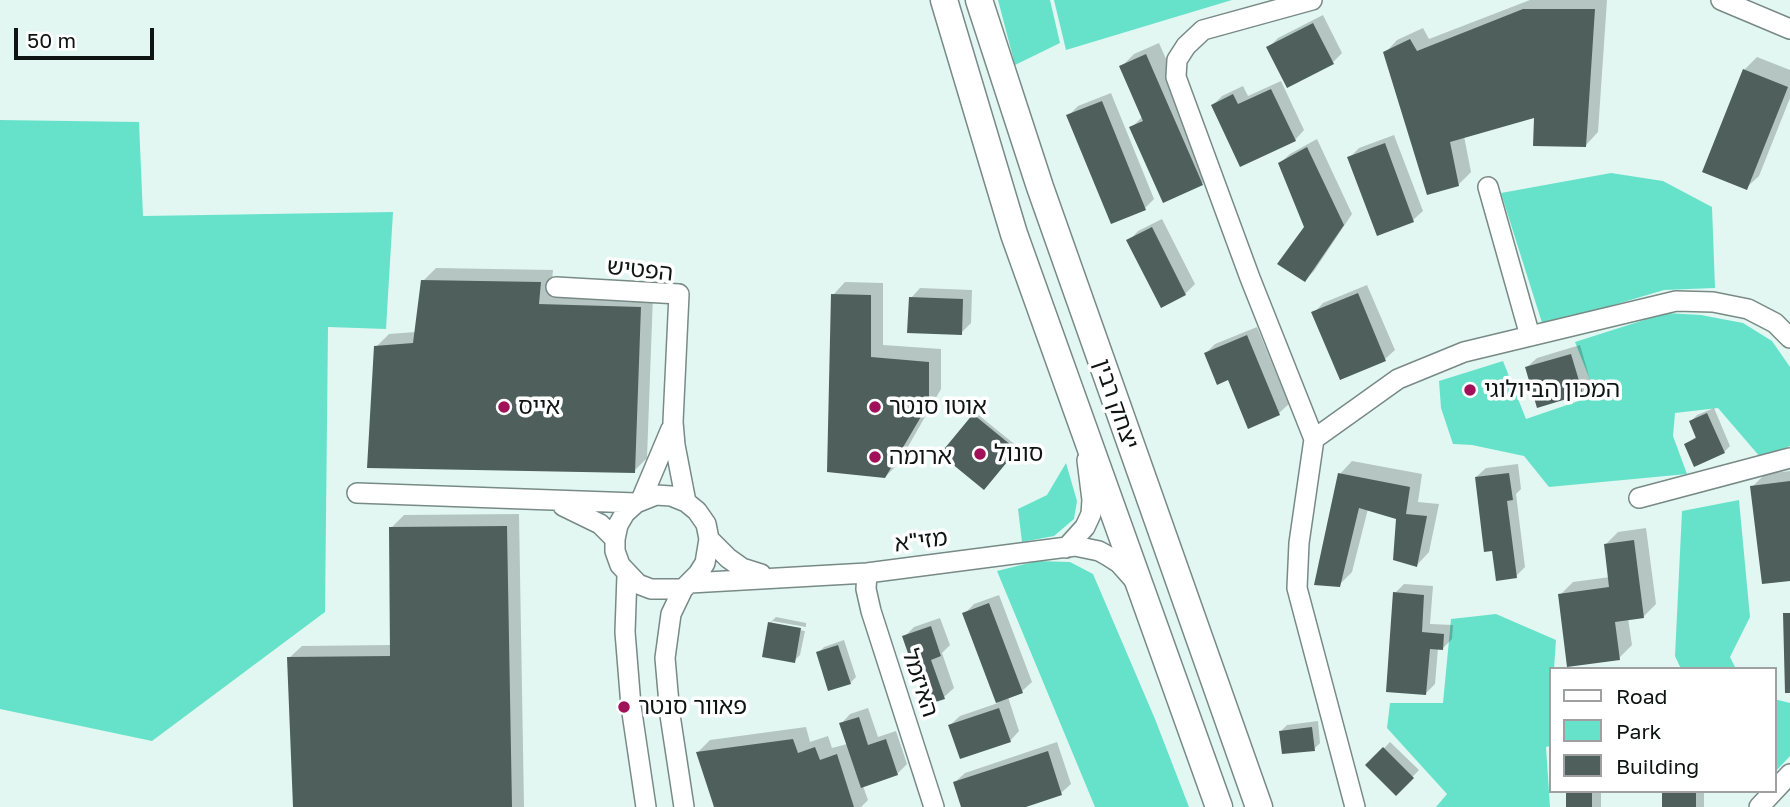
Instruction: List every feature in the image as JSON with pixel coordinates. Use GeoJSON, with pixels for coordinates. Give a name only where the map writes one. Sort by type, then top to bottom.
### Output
{"type":"FeatureCollection","features":[{"type":"Feature","properties":{"kind":"main road","name":"יצחק רבין"},"geometry":{"type":"LineString","coordinates":[[944,0],[1014,234],[1219,807]]}},
{"type":"Feature","properties":{"kind":"main road","name":"יצחק רבין"},"geometry":{"type":"LineString","coordinates":[[979,0],[1040,187],[1259,807]]}},
{"type":"Feature","properties":{"kind":"street"},"geometry":{"type":"LineString","coordinates":[[1312,0],[1203,30],[1186,46],[1177,60],[1176,76],[1250,278],[1314,439],[1299,543],[1297,588],[1355,807]]}},
{"type":"Feature","properties":{"kind":"street"},"geometry":{"type":"LineString","coordinates":[[1721,0],[1790,29]]}},
{"type":"Feature","properties":{"kind":"street"},"geometry":{"type":"LineString","coordinates":[[1488,187],[1530,336]]}},
{"type":"Feature","properties":{"kind":"street","name":"הפטיש"},"geometry":{"type":"LineString","coordinates":[[556,287],[679,294],[673,422],[686,502]]}},
{"type":"Feature","properties":{"kind":"street"},"geometry":{"type":"LineString","coordinates":[[1314,439],[1370,397],[1398,380],[1464,352],[1676,301],[1713,302],[1748,309],[1775,323],[1790,338]]}},
{"type":"Feature","properties":{"kind":"street","name":"הפטיש"},"geometry":{"type":"LineString","coordinates":[[638,502],[673,422]]}},
{"type":"Feature","properties":{"kind":"street"},"geometry":{"type":"LineString","coordinates":[[1066,548],[1085,527],[1091,514],[1092,499],[1083,428]]}},
{"type":"Feature","properties":{"kind":"street"},"geometry":{"type":"LineString","coordinates":[[1639,498],[1790,458]]}},
{"type":"Feature","properties":{"kind":"street"},"geometry":{"type":"LineString","coordinates":[[357,493],[552,502],[638,502]]}},
{"type":"Feature","properties":{"kind":"street"},"geometry":{"type":"LineString","coordinates":[[684,807],[670,715],[665,658],[671,614],[687,586],[705,563],[709,539],[702,517],[686,502],[671,496],[656,495],[638,502],[625,513],[618,525],[615,551],[620,565],[638,584],[651,589],[687,586]]}},
{"type":"Feature","properties":{"kind":"street"},"geometry":{"type":"LineString","coordinates":[[552,502],[589,517],[615,539]]}},
{"type":"Feature","properties":{"kind":"street","name":"מזי\"א"},"geometry":{"type":"LineString","coordinates":[[709,539],[742,568],[758,574],[783,577]]}},
{"type":"Feature","properties":{"kind":"street","name":"מזי\"א"},"geometry":{"type":"LineString","coordinates":[[687,586],[867,573],[1066,548],[1087,548],[1108,556],[1133,577],[1139,587]]}},
{"type":"Feature","properties":{"kind":"street","name":"האיזמל"},"geometry":{"type":"LineString","coordinates":[[867,573],[866,589],[871,611],[934,807]]}},
{"type":"Feature","properties":{"kind":"street"},"geometry":{"type":"LineString","coordinates":[[627,575],[625,632],[631,706],[646,807]]}},
{"type":"Feature","properties":{"kind":"street"},"geometry":{"type":"LineString","coordinates":[[1776,789],[1790,774]]}},
{"type":"Feature","properties":{"kind":"street"},"geometry":{"type":"LineString","coordinates":[[1759,807],[1772,793]]}},
{"type":"Feature","properties":{"kind":"green space"},"geometry":{"type":"Polygon","coordinates":[[[998,0],[1050,0],[1060,43],[1015,65],[998,0]]]}},
{"type":"Feature","properties":{"kind":"green space"},"geometry":{"type":"Polygon","coordinates":[[[1054,0],[1232,0],[1066,50],[1054,0]]]}},
{"type":"Feature","properties":{"kind":"green space"},"geometry":{"type":"Polygon","coordinates":[[[0,120],[139,122],[143,216],[393,212],[386,329],[328,327],[325,612],[152,741],[0,709],[0,120]]]}},
{"type":"Feature","properties":{"kind":"green space"},"geometry":{"type":"Polygon","coordinates":[[[1611,173],[1663,181],[1712,207],[1715,288],[1664,290],[1543,326],[1501,193],[1611,173]]]}},
{"type":"Feature","properties":{"kind":"green space"},"geometry":{"type":"Polygon","coordinates":[[[1666,313],[1701,315],[1743,323],[1772,341],[1790,367],[1790,446],[1761,458],[1718,408],[1675,413],[1673,436],[1687,474],[1549,487],[1524,456],[1472,445],[1453,444],[1441,408],[1439,381],[1503,361],[1526,419],[1596,395],[1575,342],[1666,313]]]}},
{"type":"Feature","properties":{"kind":"green space"},"geometry":{"type":"Polygon","coordinates":[[[1066,463],[1077,501],[1074,519],[1054,536],[1022,542],[1018,509],[1047,495],[1066,463]]]}},
{"type":"Feature","properties":{"kind":"green space"},"geometry":{"type":"Polygon","coordinates":[[[1739,500],[1750,617],[1730,657],[1735,667],[1680,667],[1675,656],[1682,511],[1739,500]]]}},
{"type":"Feature","properties":{"kind":"green space"},"geometry":{"type":"Polygon","coordinates":[[[1037,561],[1070,562],[1093,574],[1189,807],[1095,807],[997,571],[1037,561]]]}},
{"type":"Feature","properties":{"kind":"green space"},"geometry":{"type":"Polygon","coordinates":[[[1496,614],[1556,640],[1554,667],[1548,667],[1546,747],[1550,807],[1436,807],[1447,794],[1387,728],[1390,703],[1443,703],[1451,619],[1496,614]]]}},
{"type":"Feature","properties":{"kind":"green space"},"geometry":{"type":"Polygon","coordinates":[[[1776,700],[1790,703],[1790,756],[1776,771],[1776,700]]]}},
{"type":"Feature","properties":{"kind":"building"},"geometry":{"type":"Polygon","coordinates":[[[1523,9],[1595,9],[1586,147],[1533,146],[1534,118],[1450,142],[1459,186],[1427,195],[1383,52],[1410,39],[1417,51],[1523,9]]]}},
{"type":"Feature","properties":{"kind":"building"},"geometry":{"type":"Polygon","coordinates":[[[1313,23],[1334,64],[1287,88],[1266,47],[1313,23]]]}},
{"type":"Feature","properties":{"kind":"building"},"geometry":{"type":"Polygon","coordinates":[[[1146,54],[1203,185],[1163,203],[1129,127],[1143,121],[1119,66],[1146,54]]]}},
{"type":"Feature","properties":{"kind":"building"},"geometry":{"type":"Polygon","coordinates":[[[1743,69],[1788,87],[1747,190],[1702,172],[1743,69]]]}},
{"type":"Feature","properties":{"kind":"building"},"geometry":{"type":"Polygon","coordinates":[[[1271,89],[1296,141],[1240,167],[1211,105],[1233,94],[1238,104],[1271,89]]]}},
{"type":"Feature","properties":{"kind":"building"},"geometry":{"type":"Polygon","coordinates":[[[1102,101],[1146,210],[1111,224],[1066,115],[1102,101]]]}},
{"type":"Feature","properties":{"kind":"building"},"geometry":{"type":"Polygon","coordinates":[[[1385,143],[1414,222],[1377,236],[1347,157],[1385,143]]]}},
{"type":"Feature","properties":{"kind":"building"},"geometry":{"type":"Polygon","coordinates":[[[1307,147],[1344,225],[1305,282],[1277,264],[1304,227],[1278,163],[1307,147]]]}},
{"type":"Feature","properties":{"kind":"building"},"geometry":{"type":"Polygon","coordinates":[[[1152,227],[1186,295],[1161,308],[1126,240],[1152,227]]]}},
{"type":"Feature","properties":{"kind":"building","name":"אייס"},"geometry":{"type":"Polygon","coordinates":[[[421,280],[541,282],[539,304],[641,307],[635,473],[367,468],[374,346],[413,343],[421,280]]]}},
{"type":"Feature","properties":{"kind":"building"},"geometry":{"type":"Polygon","coordinates":[[[1358,293],[1386,361],[1340,380],[1311,312],[1358,293]]]}},
{"type":"Feature","properties":{"kind":"building"},"geometry":{"type":"Polygon","coordinates":[[[831,294],[871,295],[871,357],[929,362],[929,403],[885,478],[827,472],[831,294]]]}},
{"type":"Feature","properties":{"kind":"building"},"geometry":{"type":"Polygon","coordinates":[[[909,297],[963,299],[962,335],[907,333],[909,297]]]}},
{"type":"Feature","properties":{"kind":"building"},"geometry":{"type":"Polygon","coordinates":[[[1247,335],[1280,415],[1248,429],[1228,380],[1217,385],[1204,353],[1247,335]]]}},
{"type":"Feature","properties":{"kind":"building"},"geometry":{"type":"Polygon","coordinates":[[[1571,354],[1583,394],[1537,408],[1525,367],[1571,354]]]}},
{"type":"Feature","properties":{"kind":"building"},"geometry":{"type":"Polygon","coordinates":[[[1707,413],[1725,453],[1694,467],[1684,444],[1696,438],[1689,421],[1707,413]]]}},
{"type":"Feature","properties":{"kind":"building"},"geometry":{"type":"Polygon","coordinates":[[[973,414],[1017,450],[984,490],[940,454],[973,414]]]}},
{"type":"Feature","properties":{"kind":"building"},"geometry":{"type":"Polygon","coordinates":[[[1338,473],[1410,487],[1406,514],[1427,516],[1417,567],[1393,560],[1396,519],[1359,508],[1340,587],[1314,585],[1338,473]]]}},
{"type":"Feature","properties":{"kind":"building"},"geometry":{"type":"Polygon","coordinates":[[[1509,473],[1513,500],[1507,501],[1517,578],[1496,581],[1492,551],[1484,552],[1475,477],[1509,473]]]}},
{"type":"Feature","properties":{"kind":"building"},"geometry":{"type":"Polygon","coordinates":[[[1790,481],[1790,581],[1762,584],[1750,486],[1790,481]]]}},
{"type":"Feature","properties":{"kind":"building"},"geometry":{"type":"Polygon","coordinates":[[[507,526],[512,807],[293,807],[287,657],[390,656],[389,527],[507,526]]]}},
{"type":"Feature","properties":{"kind":"building"},"geometry":{"type":"Polygon","coordinates":[[[1634,540],[1644,618],[1615,622],[1620,660],[1567,667],[1558,594],[1609,587],[1604,544],[1634,540]]]}},
{"type":"Feature","properties":{"kind":"building"},"geometry":{"type":"Polygon","coordinates":[[[1393,592],[1424,595],[1422,632],[1444,634],[1443,650],[1430,649],[1426,695],[1386,692],[1393,592]]]}},
{"type":"Feature","properties":{"kind":"building"},"geometry":{"type":"Polygon","coordinates":[[[989,603],[1023,693],[996,703],[962,613],[989,603]]]}},
{"type":"Feature","properties":{"kind":"building"},"geometry":{"type":"Polygon","coordinates":[[[1783,613],[1790,613],[1790,693],[1785,693],[1783,613]]]}},
{"type":"Feature","properties":{"kind":"building"},"geometry":{"type":"Polygon","coordinates":[[[768,622],[801,628],[795,663],[762,657],[768,622]]]}},
{"type":"Feature","properties":{"kind":"building"},"geometry":{"type":"Polygon","coordinates":[[[931,626],[941,656],[931,660],[945,699],[926,705],[902,636],[931,626]]]}},
{"type":"Feature","properties":{"kind":"building"},"geometry":{"type":"Polygon","coordinates":[[[838,645],[851,684],[828,691],[816,652],[838,645]]]}},
{"type":"Feature","properties":{"kind":"building"},"geometry":{"type":"Polygon","coordinates":[[[999,708],[1011,742],[960,759],[948,725],[999,708]]]}},
{"type":"Feature","properties":{"kind":"building"},"geometry":{"type":"Polygon","coordinates":[[[859,717],[868,745],[886,739],[898,775],[861,788],[839,723],[859,717]]]}},
{"type":"Feature","properties":{"kind":"building"},"geometry":{"type":"Polygon","coordinates":[[[1312,727],[1315,751],[1282,754],[1279,731],[1312,727]]]}},
{"type":"Feature","properties":{"kind":"building"},"geometry":{"type":"Polygon","coordinates":[[[793,739],[798,753],[815,747],[820,760],[837,754],[854,807],[714,807],[696,752],[793,739]]]}},
{"type":"Feature","properties":{"kind":"building"},"geometry":{"type":"Polygon","coordinates":[[[1383,747],[1414,778],[1396,796],[1365,765],[1383,747]]]}},
{"type":"Feature","properties":{"kind":"building"},"geometry":{"type":"Polygon","coordinates":[[[1048,751],[1062,795],[1026,807],[961,807],[953,782],[1048,751]]]}},
{"type":"Feature","properties":{"kind":"building"},"geometry":{"type":"Polygon","coordinates":[[[1566,793],[1592,793],[1592,807],[1566,807],[1566,793]]]}},
{"type":"Feature","properties":{"kind":"building"},"geometry":{"type":"Polygon","coordinates":[[[1662,793],[1696,793],[1696,807],[1662,807],[1662,793]]]}},
{"type":"Feature","properties":{"kind":"place","name":"המכון הביולוגי"},"geometry":{"type":"Point","coordinates":[1470,390]}},
{"type":"Feature","properties":{"kind":"place","name":"אייס"},"geometry":{"type":"Point","coordinates":[504,407]}},
{"type":"Feature","properties":{"kind":"place","name":"אוטו סנטר"},"geometry":{"type":"Point","coordinates":[875,407]}},
{"type":"Feature","properties":{"kind":"place","name":"סונול"},"geometry":{"type":"Point","coordinates":[980,454]}},
{"type":"Feature","properties":{"kind":"place","name":"ארומה"},"geometry":{"type":"Point","coordinates":[875,457]}},
{"type":"Feature","properties":{"kind":"place","name":"פאוור סנטר"},"geometry":{"type":"Point","coordinates":[624,707]}}]}
